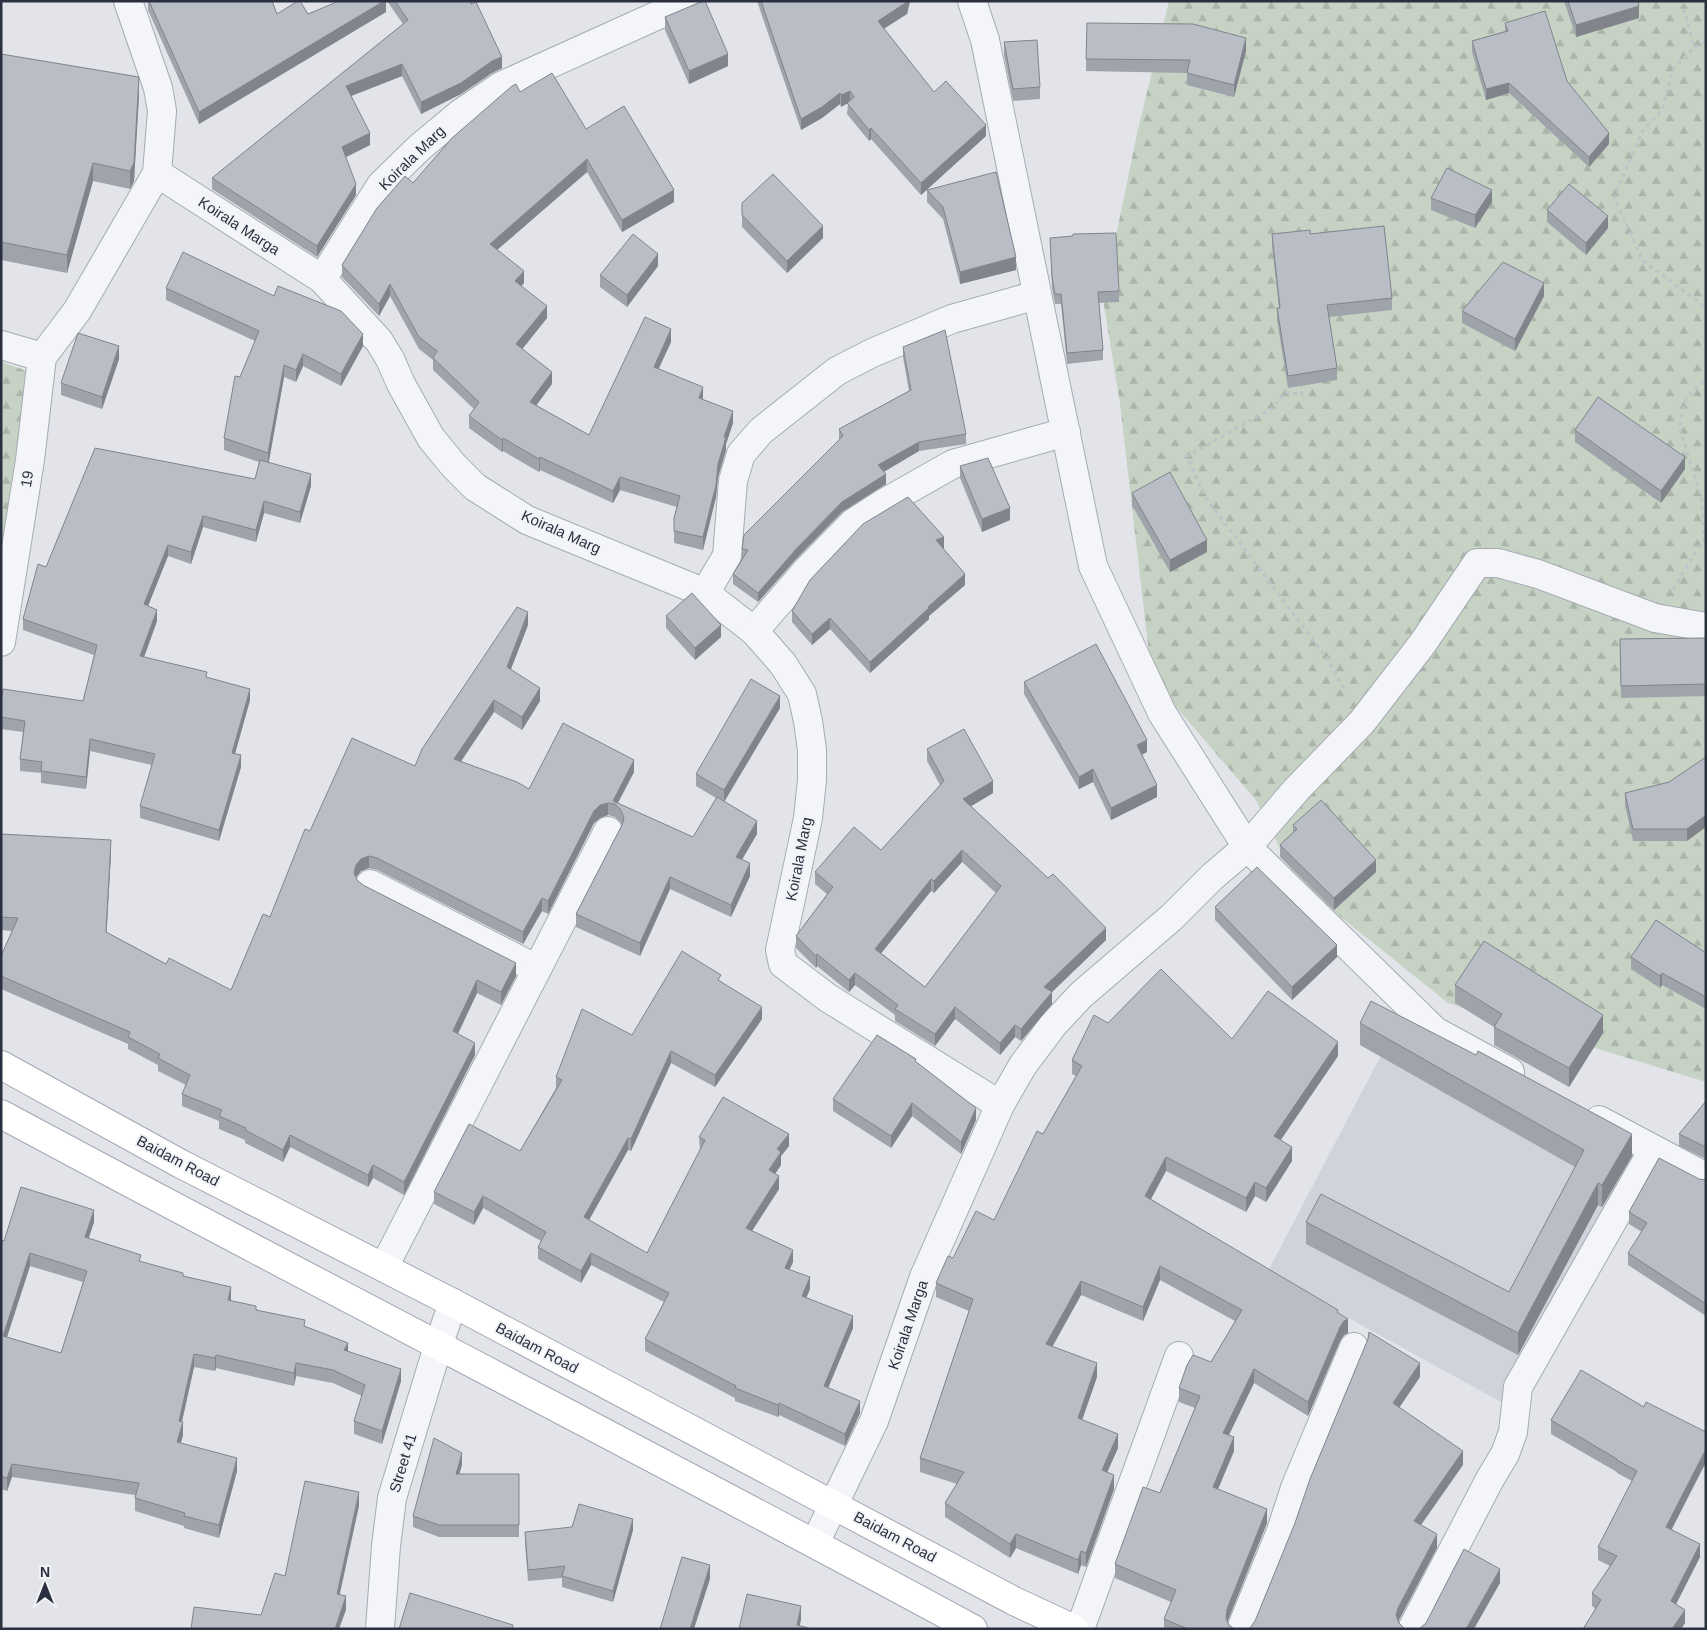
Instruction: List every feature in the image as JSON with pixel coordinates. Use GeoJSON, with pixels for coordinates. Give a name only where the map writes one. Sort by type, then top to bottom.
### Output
{"type":"FeatureCollection","features":[{"type":"Feature","properties":{"kind":"main road","name":"Baidam Road"},"geometry":{"type":"LineString","coordinates":[[1,1065],[181,1164],[453,1303],[1014,1601],[1074,1629]]}},
{"type":"Feature","properties":{"kind":"main road"},"geometry":{"type":"LineString","coordinates":[[1,1114],[973,1629]]}},
{"type":"Feature","properties":{"kind":"street"},"geometry":{"type":"LineString","coordinates":[[1,345],[42,358],[77,311],[157,173],[162,111],[158,88],[128,1]]}},
{"type":"Feature","properties":{"kind":"street","name":"Koirala Marg"},"geometry":{"type":"LineString","coordinates":[[689,1],[501,86],[461,113],[420,147],[381,185],[322,279],[379,341],[431,438],[454,466],[476,486],[527,520],[705,593],[754,631],[783,664],[802,694],[812,750],[812,780],[808,818],[780,950],[783,964],[828,998],[1000,1105]]}},
{"type":"Feature","properties":{"kind":"street"},"geometry":{"type":"LineString","coordinates":[[972,1],[985,40],[1093,566],[1162,713],[1247,847],[1435,1031],[1531,1083]]}},
{"type":"Feature","properties":{"kind":"street","name":"Koirala Marga"},"geometry":{"type":"LineString","coordinates":[[157,173],[322,279]]}},
{"type":"Feature","properties":{"kind":"street"},"geometry":{"type":"LineString","coordinates":[[705,593],[727,556],[734,481],[742,454],[761,431],[805,395],[846,366],[952,319],[1037,295]]}},
{"type":"Feature","properties":{"kind":"street","name":"19"},"geometry":{"type":"LineString","coordinates":[[1,642],[30,460],[42,358]]}},
{"type":"Feature","properties":{"kind":"street"},"geometry":{"type":"LineString","coordinates":[[754,631],[808,569],[853,523],[884,503],[953,464],[1066,432]]}},
{"type":"Feature","properties":{"kind":"street","name":"Koirala Marga"},"geometry":{"type":"LineString","coordinates":[[815,1544],[874,1421],[924,1278],[1000,1105],[1023,1066],[1053,1025],[1081,995],[1172,916],[1247,847],[1296,790],[1362,722],[1423,643],[1477,563],[1498,563],[1538,574],[1655,618]]}},
{"type":"Feature","properties":{"kind":"street"},"geometry":{"type":"LineString","coordinates":[[1655,618],[1706,628]]}},
{"type":"Feature","properties":{"kind":"street"},"geometry":{"type":"LineString","coordinates":[[384,1267],[608,831]]}},
{"type":"Feature","properties":{"kind":"street"},"geometry":{"type":"LineString","coordinates":[[370,884],[537,969]]}},
{"type":"Feature","properties":{"kind":"street"},"geometry":{"type":"LineString","coordinates":[[1574,1107],[1653,1150],[1706,1176]]}},
{"type":"Feature","properties":{"kind":"street"},"geometry":{"type":"LineString","coordinates":[[1412,1629],[1490,1479],[1505,1454],[1513,1432],[1518,1387],[1653,1150]]}},
{"type":"Feature","properties":{"kind":"street","name":"Street 41"},"geometry":{"type":"LineString","coordinates":[[380,1629],[386,1546],[392,1498],[453,1303]]}},
{"type":"Feature","properties":{"kind":"street"},"geometry":{"type":"LineString","coordinates":[[1241,1629],[1281,1531],[1295,1488],[1354,1346]]}},
{"type":"Feature","properties":{"kind":"street"},"geometry":{"type":"LineString","coordinates":[[1080,1629],[1179,1356]]}},
{"type":"Feature","properties":{"kind":"path"},"geometry":{"type":"LineString","coordinates":[[1682,1],[1694,48]]}},
{"type":"Feature","properties":{"kind":"path"},"geometry":{"type":"LineString","coordinates":[[1706,42],[1694,48],[1674,69],[1662,110],[1642,132],[1614,197],[1643,261],[1700,303],[1706,310]]}},
{"type":"Feature","properties":{"kind":"path"},"geometry":{"type":"LineString","coordinates":[[1655,618],[1704,539],[1701,496],[1679,427],[1686,400],[1706,378]]}},
{"type":"Feature","properties":{"kind":"path"},"geometry":{"type":"LineString","coordinates":[[1300,379],[1302,394],[1285,392],[1273,408],[1187,456],[1205,497],[1327,658],[1362,722]]}},
{"type":"Feature","properties":{"kind":"shaded area"},"geometry":{"type":"Polygon","coordinates":[[[1398,1023],[1642,1149],[1501,1402],[1267,1273],[1398,1023]]]}},
{"type":"Feature","properties":{"kind":"green space"},"geometry":{"type":"Polygon","coordinates":[[[1169,1],[1706,1],[1706,1082],[1448,1003],[1296,881],[1256,800],[1152,679],[1120,404],[1103,299],[1137,134],[1169,1]]]}},
{"type":"Feature","properties":{"kind":"green space"},"geometry":{"type":"Polygon","coordinates":[[[1,362],[33,373],[1,552],[1,362]]]}},
{"type":"Feature","properties":{"kind":"building"},"geometry":{"type":"Polygon","coordinates":[[[149,1],[272,1],[277,14],[300,1],[308,14],[339,1],[384,1],[199,112],[149,1]]]}},
{"type":"Feature","properties":{"kind":"building"},"geometry":{"type":"Polygon","coordinates":[[[395,1],[471,1],[471,4],[476,2],[502,57],[492,61],[461,83],[421,102],[402,64],[346,86],[370,133],[342,147],[356,184],[317,246],[212,178],[408,20],[395,1]]]}},
{"type":"Feature","properties":{"kind":"building"},"geometry":{"type":"Polygon","coordinates":[[[705,1],[728,54],[689,71],[665,17],[705,1]]]}},
{"type":"Feature","properties":{"kind":"building"},"geometry":{"type":"Polygon","coordinates":[[[761,1],[907,1],[878,21],[934,92],[946,81],[986,125],[921,183],[871,128],[869,130],[847,103],[854,97],[850,91],[841,95],[840,93],[822,107],[801,119],[761,1]]]}},
{"type":"Feature","properties":{"kind":"building"},"geometry":{"type":"Polygon","coordinates":[[[1568,1],[1638,1],[1639,6],[1576,25],[1568,1]]]}},
{"type":"Feature","properties":{"kind":"building"},"geometry":{"type":"Polygon","coordinates":[[[1545,11],[1567,81],[1609,133],[1589,157],[1509,83],[1486,89],[1472,41],[1508,31],[1505,23],[1545,11]]]}},
{"type":"Feature","properties":{"kind":"building"},"geometry":{"type":"Polygon","coordinates":[[[1087,23],[1193,24],[1246,38],[1234,85],[1187,73],[1190,60],[1086,59],[1087,23]]]}},
{"type":"Feature","properties":{"kind":"building"},"geometry":{"type":"Polygon","coordinates":[[[1037,40],[1040,87],[1013,89],[1004,42],[1037,40]]]}},
{"type":"Feature","properties":{"kind":"building"},"geometry":{"type":"Polygon","coordinates":[[[1,54],[139,77],[134,163],[130,171],[93,163],[67,255],[1,242],[1,54]]]}},
{"type":"Feature","properties":{"kind":"building"},"geometry":{"type":"Polygon","coordinates":[[[552,73],[586,129],[624,106],[674,190],[622,220],[587,159],[490,244],[524,271],[515,281],[547,306],[516,344],[552,372],[530,402],[589,435],[645,317],[671,329],[654,367],[703,387],[699,398],[733,411],[724,437],[726,437],[718,464],[716,485],[703,537],[674,531],[674,518],[680,496],[620,477],[613,491],[540,457],[539,459],[503,438],[502,440],[469,416],[479,402],[433,358],[437,351],[419,337],[390,284],[379,304],[342,265],[377,208],[405,176],[413,183],[452,138],[512,86],[516,84],[520,92],[552,73]]]}},
{"type":"Feature","properties":{"kind":"building"},"geometry":{"type":"Polygon","coordinates":[[[1447,168],[1492,190],[1475,215],[1431,198],[1447,168]]]}},
{"type":"Feature","properties":{"kind":"building"},"geometry":{"type":"Polygon","coordinates":[[[996,172],[1016,257],[960,272],[943,207],[927,190],[996,172]]]}},
{"type":"Feature","properties":{"kind":"building"},"geometry":{"type":"Polygon","coordinates":[[[773,174],[823,226],[787,261],[742,215],[742,203],[773,174]]]}},
{"type":"Feature","properties":{"kind":"building"},"geometry":{"type":"Polygon","coordinates":[[[1569,184],[1608,216],[1586,243],[1547,210],[1569,184]]]}},
{"type":"Feature","properties":{"kind":"building"},"geometry":{"type":"Polygon","coordinates":[[[1384,226],[1392,298],[1327,305],[1337,368],[1288,376],[1277,308],[1280,308],[1272,234],[1310,230],[1310,234],[1384,226]]]}},
{"type":"Feature","properties":{"kind":"building"},"geometry":{"type":"Polygon","coordinates":[[[1116,233],[1119,291],[1098,292],[1103,350],[1067,353],[1061,294],[1055,294],[1052,277],[1050,238],[1073,236],[1073,234],[1116,233]]]}},
{"type":"Feature","properties":{"kind":"building"},"geometry":{"type":"Polygon","coordinates":[[[633,234],[658,254],[627,295],[600,275],[633,234]]]}},
{"type":"Feature","properties":{"kind":"building"},"geometry":{"type":"Polygon","coordinates":[[[183,252],[274,296],[278,286],[341,311],[363,334],[341,374],[303,354],[296,370],[284,365],[268,453],[224,438],[235,376],[240,377],[259,331],[166,288],[183,252]]]}},
{"type":"Feature","properties":{"kind":"building"},"geometry":{"type":"Polygon","coordinates":[[[1503,262],[1544,283],[1515,339],[1462,311],[1503,262]]]}},
{"type":"Feature","properties":{"kind":"building"},"geometry":{"type":"Polygon","coordinates":[[[945,330],[966,434],[919,442],[878,465],[886,474],[842,502],[797,548],[758,593],[733,574],[748,550],[742,549],[744,535],[843,436],[839,429],[911,390],[903,347],[945,330]]]}},
{"type":"Feature","properties":{"kind":"building"},"geometry":{"type":"Polygon","coordinates":[[[78,333],[119,346],[102,397],[61,383],[78,333]]]}},
{"type":"Feature","properties":{"kind":"building"},"geometry":{"type":"Polygon","coordinates":[[[1598,397],[1685,457],[1661,491],[1575,430],[1598,397]]]}},
{"type":"Feature","properties":{"kind":"building"},"geometry":{"type":"Polygon","coordinates":[[[95,448],[255,479],[260,460],[311,474],[300,512],[264,501],[256,530],[203,516],[191,552],[168,545],[144,604],[157,610],[140,656],[207,672],[206,677],[250,689],[232,753],[241,755],[219,830],[140,806],[155,754],[90,739],[86,777],[41,771],[42,762],[20,759],[25,721],[1,717],[3,689],[83,701],[97,645],[23,619],[38,564],[46,567],[95,448]]]}},
{"type":"Feature","properties":{"kind":"building"},"geometry":{"type":"Polygon","coordinates":[[[988,458],[1010,508],[982,519],[960,466],[988,458]]]}},
{"type":"Feature","properties":{"kind":"building"},"geometry":{"type":"Polygon","coordinates":[[[1170,472],[1207,540],[1170,560],[1132,493],[1170,472]]]}},
{"type":"Feature","properties":{"kind":"building"},"geometry":{"type":"Polygon","coordinates":[[[908,497],[944,537],[936,540],[965,574],[870,662],[830,618],[812,634],[792,611],[810,580],[863,524],[908,497]]]}},
{"type":"Feature","properties":{"kind":"building"},"geometry":{"type":"Polygon","coordinates":[[[692,593],[721,625],[695,648],[666,616],[692,593]]]}},
{"type":"Feature","properties":{"kind":"building"},"geometry":{"type":"Polygon","coordinates":[[[517,607],[528,612],[507,667],[540,688],[522,717],[494,700],[454,759],[517,782],[529,789],[563,723],[634,760],[613,801],[693,837],[717,797],[757,821],[736,857],[750,863],[731,905],[670,877],[640,943],[576,914],[622,825],[624,818],[621,810],[615,804],[600,805],[594,811],[548,901],[542,898],[523,932],[377,858],[369,856],[361,859],[356,865],[354,873],[357,880],[363,885],[516,963],[501,992],[477,980],[453,1031],[475,1043],[404,1182],[373,1165],[368,1175],[290,1135],[283,1150],[245,1130],[246,1128],[219,1116],[222,1110],[182,1094],[190,1075],[158,1058],[160,1054],[128,1037],[130,1032],[1,976],[1,956],[18,918],[1,917],[1,834],[111,840],[106,932],[166,964],[169,958],[231,990],[263,914],[270,917],[305,829],[310,831],[352,738],[415,766],[422,749],[517,607]]]}},
{"type":"Feature","properties":{"kind":"building"},"geometry":{"type":"Polygon","coordinates":[[[1706,638],[1706,684],[1621,686],[1620,639],[1706,638]]]}},
{"type":"Feature","properties":{"kind":"building"},"geometry":{"type":"Polygon","coordinates":[[[1096,644],[1147,740],[1137,745],[1157,785],[1111,808],[1093,769],[1079,777],[1024,682],[1096,644]]]}},
{"type":"Feature","properties":{"kind":"building"},"geometry":{"type":"Polygon","coordinates":[[[751,679],[780,696],[724,790],[696,774],[751,679]]]}},
{"type":"Feature","properties":{"kind":"building"},"geometry":{"type":"Polygon","coordinates":[[[964,729],[993,781],[963,799],[1048,878],[1053,874],[1106,928],[1044,987],[1052,992],[1021,1029],[1015,1025],[1000,1043],[955,1007],[935,1034],[895,1009],[898,1005],[855,973],[849,980],[817,954],[816,956],[796,936],[833,887],[815,872],[854,827],[881,850],[944,781],[927,749],[964,729]],[[962,850],[934,881],[931,879],[875,949],[925,987],[1001,886],[962,850]]]}},
{"type":"Feature","properties":{"kind":"building"},"geometry":{"type":"Polygon","coordinates":[[[1706,757],[1706,815],[1687,829],[1633,829],[1625,793],[1669,782],[1706,757]]]}},
{"type":"Feature","properties":{"kind":"building"},"geometry":{"type":"Polygon","coordinates":[[[1321,800],[1376,860],[1334,898],[1280,845],[1297,829],[1293,825],[1321,800]]]}},
{"type":"Feature","properties":{"kind":"building"},"geometry":{"type":"Polygon","coordinates":[[[1257,867],[1337,945],[1292,987],[1215,907],[1257,867]]]}},
{"type":"Feature","properties":{"kind":"building"},"geometry":{"type":"Polygon","coordinates":[[[1656,920],[1706,953],[1706,997],[1662,973],[1660,976],[1631,957],[1656,920]]]}},
{"type":"Feature","properties":{"kind":"building"},"geometry":{"type":"Polygon","coordinates":[[[1484,941],[1603,1015],[1569,1068],[1494,1027],[1502,1014],[1455,985],[1484,941]]]}},
{"type":"Feature","properties":{"kind":"building"},"geometry":{"type":"Polygon","coordinates":[[[682,951],[721,975],[718,980],[762,1007],[715,1075],[671,1051],[631,1139],[628,1138],[584,1217],[647,1253],[705,1140],[699,1137],[723,1097],[789,1134],[777,1149],[781,1152],[769,1170],[779,1176],[746,1228],[793,1250],[785,1268],[810,1277],[802,1296],[853,1316],[824,1386],[860,1401],[845,1434],[779,1403],[778,1405],[735,1388],[736,1386],[645,1339],[669,1293],[591,1253],[581,1271],[538,1247],[546,1232],[483,1196],[474,1212],[434,1192],[469,1124],[520,1151],[562,1080],[556,1077],[582,1009],[632,1035],[682,951]]]}},
{"type":"Feature","properties":{"kind":"building"},"geometry":{"type":"Polygon","coordinates":[[[1161,969],[1232,1039],[1268,991],[1338,1042],[1274,1136],[1292,1147],[1266,1188],[1255,1182],[1246,1198],[1166,1157],[1145,1196],[1338,1310],[1337,1312],[1348,1319],[1340,1327],[1308,1402],[1254,1369],[1223,1433],[1234,1437],[1213,1487],[1267,1509],[1227,1609],[1226,1618],[1229,1625],[1234,1629],[1188,1629],[1164,1619],[1176,1590],[1115,1564],[1143,1487],[1160,1493],[1200,1396],[1179,1388],[1187,1365],[1193,1355],[1211,1362],[1242,1310],[1160,1266],[1143,1307],[1081,1281],[1046,1344],[1097,1363],[1078,1418],[1118,1434],[1102,1470],[1114,1475],[1086,1553],[1081,1551],[1078,1560],[1016,1534],[1010,1544],[945,1503],[964,1472],[920,1458],[973,1299],[936,1283],[948,1256],[953,1258],[976,1211],[994,1220],[1037,1131],[1043,1134],[1082,1066],[1072,1060],[1094,1015],[1108,1023],[1161,969]]]}},
{"type":"Feature","properties":{"kind":"building"},"geometry":{"type":"Polygon","coordinates":[[[1371,1001],[1476,1055],[1478,1051],[1632,1134],[1602,1185],[1598,1183],[1518,1333],[1306,1222],[1321,1194],[1509,1292],[1584,1150],[1360,1023],[1371,1001]]]}},
{"type":"Feature","properties":{"kind":"building"},"geometry":{"type":"Polygon","coordinates":[[[877,1035],[916,1059],[915,1061],[976,1108],[961,1142],[912,1103],[891,1136],[833,1099],[877,1035]]]}},
{"type":"Feature","properties":{"kind":"building"},"geometry":{"type":"Polygon","coordinates":[[[1706,1101],[1706,1147],[1679,1134],[1706,1101]]]}},
{"type":"Feature","properties":{"kind":"building"},"geometry":{"type":"Polygon","coordinates":[[[1659,1158],[1699,1179],[1706,1180],[1706,1304],[1628,1253],[1647,1223],[1629,1212],[1659,1158]]]}},
{"type":"Feature","properties":{"kind":"building"},"geometry":{"type":"Polygon","coordinates":[[[21,1187],[94,1210],[85,1237],[141,1255],[139,1261],[183,1273],[183,1276],[231,1287],[228,1300],[256,1306],[256,1310],[305,1320],[304,1326],[348,1343],[344,1350],[401,1369],[382,1431],[354,1421],[365,1385],[333,1370],[296,1363],[294,1373],[216,1355],[215,1358],[194,1354],[179,1421],[183,1422],[177,1442],[237,1458],[219,1525],[184,1516],[185,1513],[135,1498],[139,1483],[12,1464],[7,1478],[1,1476],[1,1240],[4,1241],[21,1187]],[[30,1253],[3,1336],[61,1353],[87,1271],[30,1253]]]}},
{"type":"Feature","properties":{"kind":"building"},"geometry":{"type":"Polygon","coordinates":[[[1369,1332],[1420,1363],[1393,1403],[1463,1451],[1414,1521],[1437,1534],[1398,1608],[1396,1615],[1399,1623],[1405,1629],[1247,1629],[1255,1621],[1295,1523],[1310,1479],[1368,1339],[1369,1332]]]}},
{"type":"Feature","properties":{"kind":"building"},"geometry":{"type":"Polygon","coordinates":[[[1581,1370],[1644,1407],[1646,1402],[1706,1432],[1706,1449],[1666,1527],[1700,1544],[1671,1601],[1685,1610],[1672,1629],[1583,1629],[1601,1600],[1592,1593],[1617,1556],[1598,1547],[1637,1471],[1551,1420],[1581,1370]]]}},
{"type":"Feature","properties":{"kind":"building"},"geometry":{"type":"Polygon","coordinates":[[[434,1438],[462,1453],[456,1474],[519,1474],[519,1525],[439,1525],[413,1516],[434,1438]]]}},
{"type":"Feature","properties":{"kind":"building"},"geometry":{"type":"Polygon","coordinates":[[[305,1481],[359,1492],[337,1594],[346,1596],[335,1629],[191,1629],[194,1607],[261,1615],[275,1573],[285,1576],[305,1481]]]}},
{"type":"Feature","properties":{"kind":"building"},"geometry":{"type":"Polygon","coordinates":[[[579,1504],[633,1519],[613,1591],[562,1576],[565,1566],[528,1570],[525,1532],[572,1527],[579,1504]]]}},
{"type":"Feature","properties":{"kind":"building"},"geometry":{"type":"Polygon","coordinates":[[[1464,1549],[1500,1569],[1466,1629],[1419,1629],[1426,1623],[1464,1549]]]}},
{"type":"Feature","properties":{"kind":"building"},"geometry":{"type":"Polygon","coordinates":[[[682,1557],[710,1565],[690,1629],[660,1629],[682,1557]]]}},
{"type":"Feature","properties":{"kind":"building"},"geometry":{"type":"Polygon","coordinates":[[[410,1593],[513,1625],[512,1629],[399,1629],[410,1593]]]}},
{"type":"Feature","properties":{"kind":"building"},"geometry":{"type":"Polygon","coordinates":[[[747,1594],[801,1606],[797,1625],[812,1629],[739,1629],[747,1594]]]}}]}
